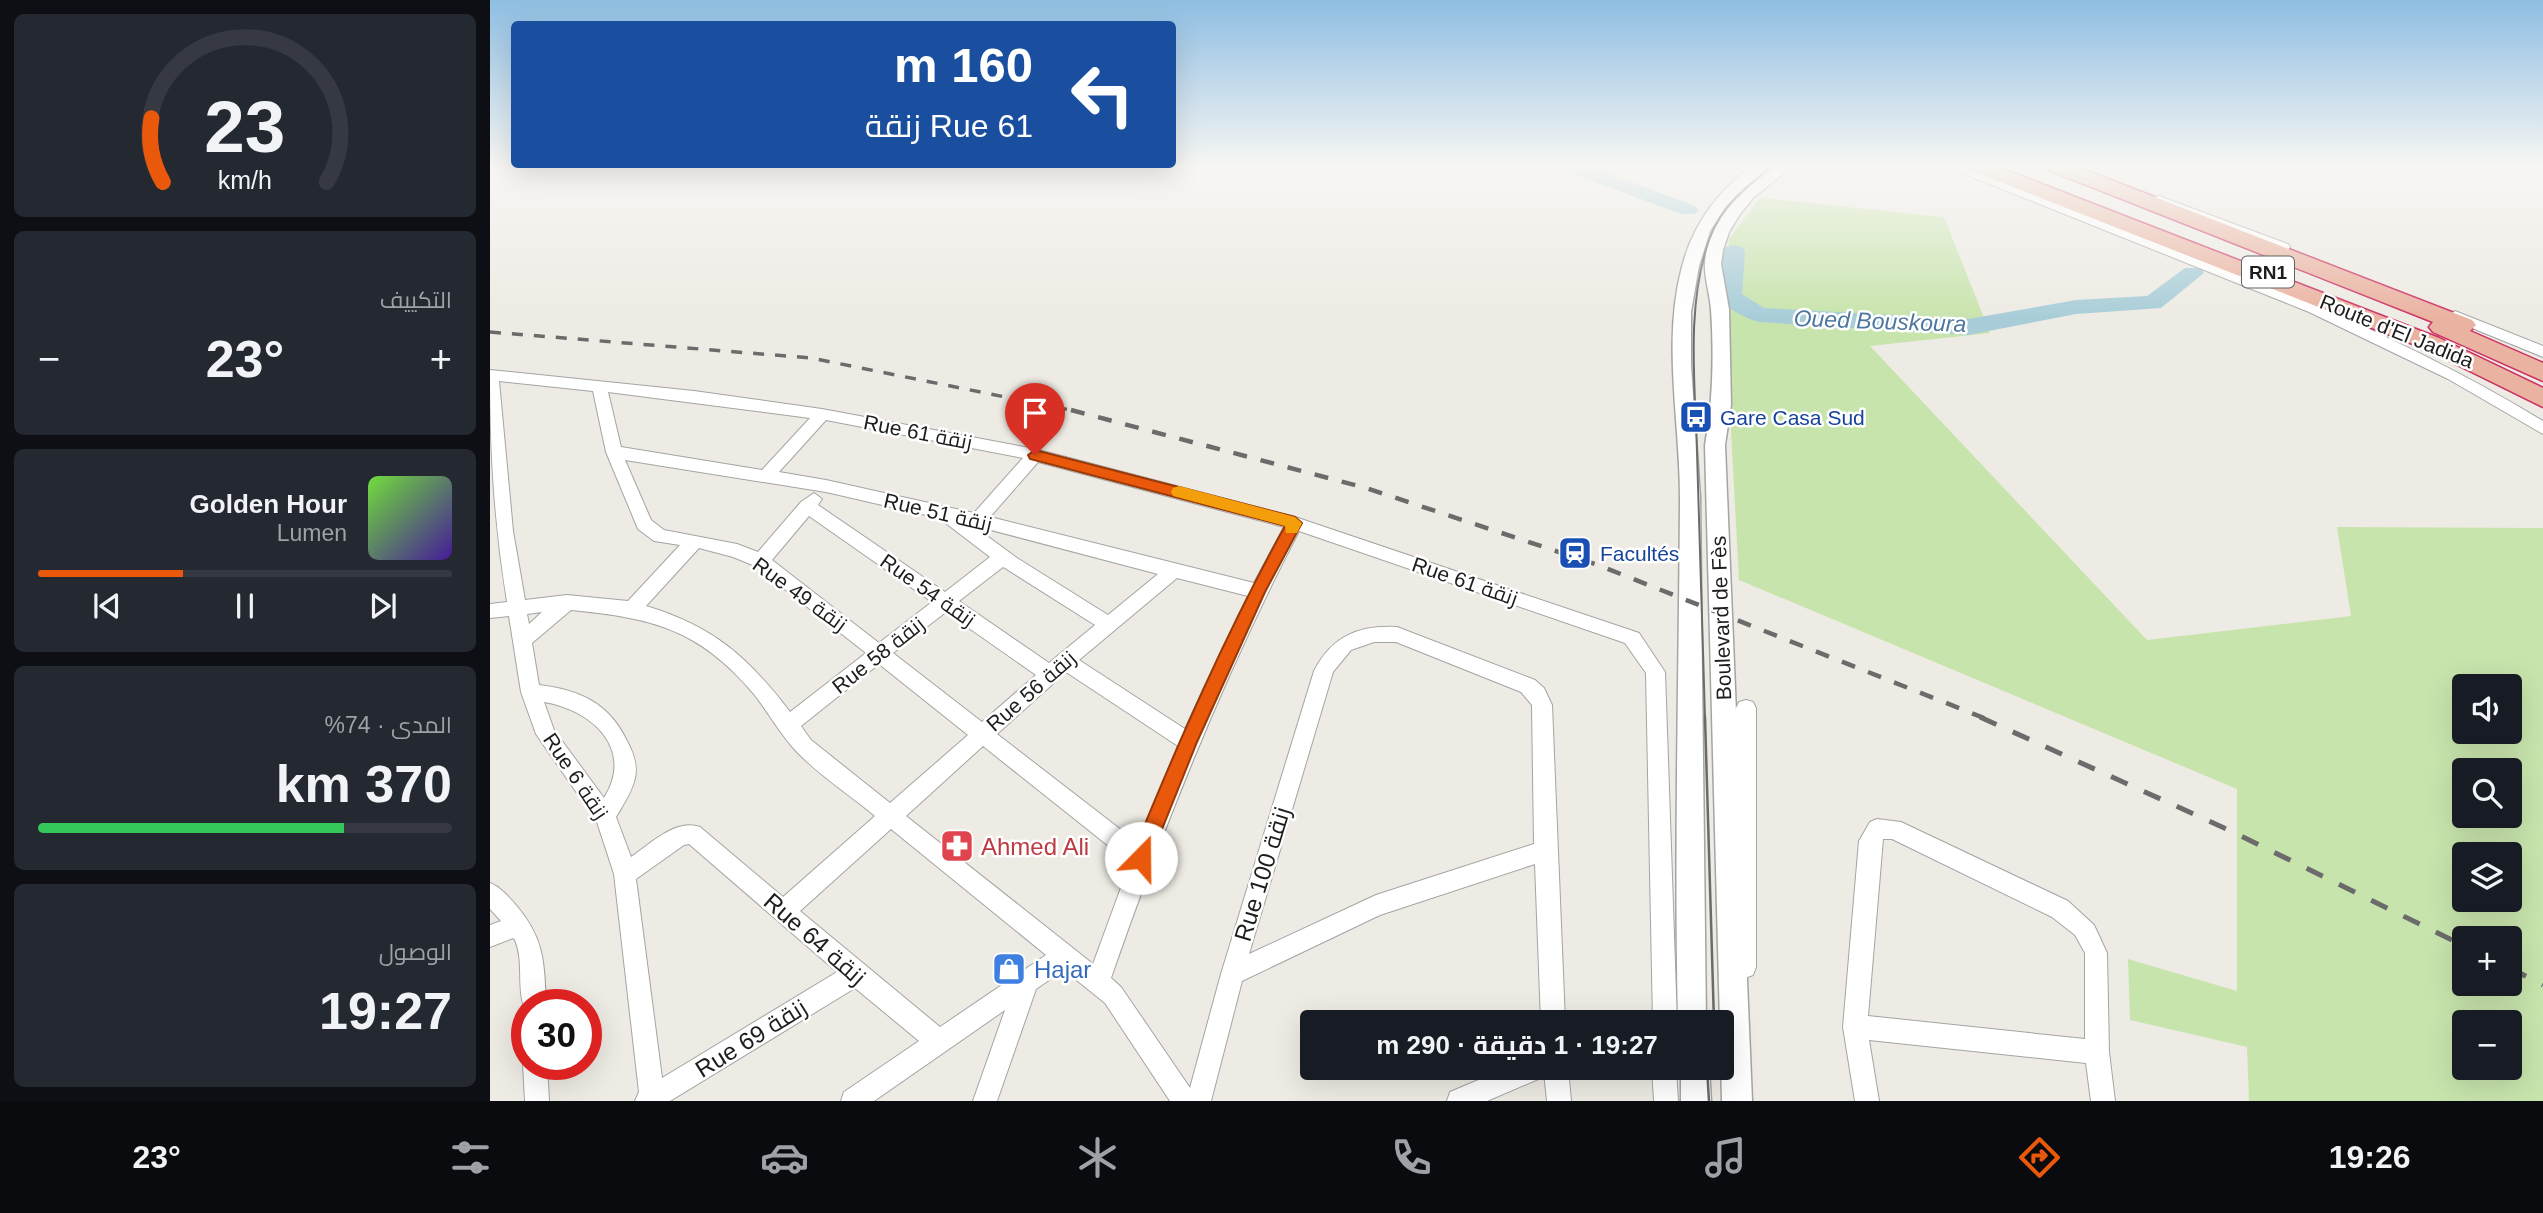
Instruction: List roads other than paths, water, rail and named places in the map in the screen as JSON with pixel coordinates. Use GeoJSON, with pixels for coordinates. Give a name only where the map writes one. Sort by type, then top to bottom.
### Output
{"type":"FeatureCollection","features":[{"type":"Feature","properties":{"kind":"highway","name":"Route d'El Jadida"},"geometry":{"type":"LineString","coordinates":[[2106,216],[2431,343],[2543,399]]}},
{"type":"Feature","properties":{"kind":"highway","name":"Route d'El Jadida"},"geometry":{"type":"LineString","coordinates":[[2123,216],[2405,325],[2495,362],[2543,386]]}},
{"type":"Feature","properties":{"kind":"highway","name":"Route d'El Jadida"},"geometry":{"type":"LineString","coordinates":[[2153,216],[2469,338],[2543,373]]}},
{"type":"Feature","properties":{"kind":"highway"},"geometry":{"type":"LineString","coordinates":[[2170,216],[2330,285]]}},
{"type":"Feature","properties":{"kind":"highway","name":"Route d'El Jadida"},"geometry":{"type":"LineString","coordinates":[[2186,216],[2419,306],[2543,361]]}},
{"type":"Feature","properties":{"kind":"street","name":"Boulevard de Fès"},"geometry":{"type":"LineString","coordinates":[[1692,1010],[1690,454],[1684,406],[1684,306],[1691,266],[1702,229],[1709,216]]}},
{"type":"Feature","properties":{"kind":"street","name":"Boulevard de Fès"},"geometry":{"type":"LineString","coordinates":[[1730,216],[1721,232],[1713,264],[1720,309],[1722,405],[1716,445],[1736,1096]]}},
{"type":"Feature","properties":{"kind":"street"},"geometry":{"type":"LineString","coordinates":[[2081,216],[2364,329],[2449,372],[2543,428]]}},
{"type":"Feature","properties":{"kind":"street"},"geometry":{"type":"LineString","coordinates":[[2207,216],[2543,352]]}},
{"type":"Feature","properties":{"kind":"street"},"geometry":{"type":"LineString","coordinates":[[490,375],[599,385]]}},
{"type":"Feature","properties":{"kind":"street","name":"Rue 6 زنقة"},"geometry":{"type":"LineString","coordinates":[[490,375],[497,532],[531,692],[546,734],[605,816],[625,874],[650,1100]]}},
{"type":"Feature","properties":{"kind":"street","name":"Rue 61 زنقة"},"geometry":{"type":"LineString","coordinates":[[599,385],[822,414],[1035,455],[1295,523],[1632,638],[1655,672],[1665,1010]]}},
{"type":"Feature","properties":{"kind":"street","name":"Rue 49 زنقة"},"geometry":{"type":"LineString","coordinates":[[599,385],[614,452],[644,524],[651,531],[660,536],[737,551],[761,561],[1141,858]]}},
{"type":"Feature","properties":{"kind":"street"},"geometry":{"type":"LineString","coordinates":[[767,475],[822,414]]}},
{"type":"Feature","properties":{"kind":"street","name":"Rue 51 زنقة"},"geometry":{"type":"LineString","coordinates":[[614,452],[826,486],[978,520],[1039,538],[1176,569],[1257,591]]}},
{"type":"Feature","properties":{"kind":"street"},"geometry":{"type":"LineString","coordinates":[[978,520],[1035,455]]}},
{"type":"Feature","properties":{"kind":"street"},"geometry":{"type":"LineString","coordinates":[[761,561],[826,486]]}},
{"type":"Feature","properties":{"kind":"street","name":"Rue 54 زنقة"},"geometry":{"type":"LineString","coordinates":[[807,506],[1050,674]]}},
{"type":"Feature","properties":{"kind":"street"},"geometry":{"type":"LineString","coordinates":[[940,511],[1003,558],[1109,625]]}},
{"type":"Feature","properties":{"kind":"street"},"geometry":{"type":"LineString","coordinates":[[1098,982],[1141,858],[1188,742],[1257,591],[1295,523]]}},
{"type":"Feature","properties":{"kind":"street"},"geometry":{"type":"LineString","coordinates":[[632,609],[695,541]]}},
{"type":"Feature","properties":{"kind":"street","name":"Rue 58 زنقة"},"geometry":{"type":"LineString","coordinates":[[786,726],[1003,558]]}},
{"type":"Feature","properties":{"kind":"street","name":"Rue 56 زنقة"},"geometry":{"type":"LineString","coordinates":[[784,911],[1065,660],[1176,569]]}},
{"type":"Feature","properties":{"kind":"street"},"geometry":{"type":"LineString","coordinates":[[521,641],[567,602]]}},
{"type":"Feature","properties":{"kind":"street"},"geometry":{"type":"LineString","coordinates":[[490,611],[567,602],[632,609],[671,621],[708,640],[736,662],[760,688],[786,726],[804,746],[889,817],[1098,982],[1132,1020],[1184,1101]]}},
{"type":"Feature","properties":{"kind":"street","name":"Rue 100 زنقة"},"geometry":{"type":"LineString","coordinates":[[1199,1101],[1232,974],[1324,671],[1336,651],[1346,642],[1362,635],[1397,635],[1533,689],[1542,705],[1545,851]]}},
{"type":"Feature","properties":{"kind":"street"},"geometry":{"type":"LineString","coordinates":[[1065,660],[1188,742]]}},
{"type":"Feature","properties":{"kind":"street"},"geometry":{"type":"LineString","coordinates":[[531,692],[564,696],[592,708],[611,727],[625,758],[625,776],[605,816]]}},
{"type":"Feature","properties":{"kind":"street"},"geometry":{"type":"LineString","coordinates":[[1736,1096],[1745,958],[1746,708]]}},
{"type":"Feature","properties":{"kind":"street"},"geometry":{"type":"LineString","coordinates":[[1867,1101],[1855,1027],[1870,841],[1877,828],[1886,827],[2081,922],[2096,953],[2096,1052],[2102,1101]]}},
{"type":"Feature","properties":{"kind":"street","name":"Rue 64 زنقة"},"geometry":{"type":"LineString","coordinates":[[625,874],[680,836],[693,834],[854,975],[939,1042]]}},
{"type":"Feature","properties":{"kind":"street"},"geometry":{"type":"LineString","coordinates":[[1232,974],[1376,906],[1545,851],[1552,1010]]}},
{"type":"Feature","properties":{"kind":"street"},"geometry":{"type":"LineString","coordinates":[[490,893],[520,925],[529,940],[533,989]]}},
{"type":"Feature","properties":{"kind":"street"},"geometry":{"type":"LineString","coordinates":[[490,936],[520,925]]}},
{"type":"Feature","properties":{"kind":"street"},"geometry":{"type":"LineString","coordinates":[[853,1101],[1064,956]]}},
{"type":"Feature","properties":{"kind":"street","name":"Rue 69 زنقة"},"geometry":{"type":"LineString","coordinates":[[650,1100],[854,975]]}},
{"type":"Feature","properties":{"kind":"street"},"geometry":{"type":"LineString","coordinates":[[985,1101],[1027,982]]}},
{"type":"Feature","properties":{"kind":"street"},"geometry":{"type":"LineString","coordinates":[[1855,1027],[2096,1052]]}},
{"type":"Feature","properties":{"kind":"street"},"geometry":{"type":"LineString","coordinates":[[536,1080],[537,1101]]}},
{"type":"Feature","properties":{"kind":"street"},"geometry":{"type":"LineString","coordinates":[[1459,1101],[1507,1080]]}},
{"type":"Feature","properties":{"kind":"street"},"geometry":{"type":"LineString","coordinates":[[1557,1080],[1559,1101]]}},
{"type":"Feature","properties":{"kind":"street"},"geometry":{"type":"LineString","coordinates":[[1665,1080],[1666,1101]]}},
{"type":"Feature","properties":{"kind":"street"},"geometry":{"type":"LineString","coordinates":[[1695,1080],[1696,1101]]}},
{"type":"Feature","properties":{"kind":"waterway","name":"Oued Bouskoura"},"geometry":{"type":"LineString","coordinates":[[1734,252],[1730,297],[1759,315],[1968,327],[2076,307],[2153,303],[2193,273]]}},
{"type":"Feature","properties":{"kind":"tram line"},"geometry":{"type":"LineString","coordinates":[[1705,718],[1694,345],[1697,291],[1702,265],[1709,240],[1720,216]]}},
{"type":"Feature","properties":{"kind":"tram line"},"geometry":{"type":"LineString","coordinates":[[1705,717],[1714,1010]]}},
{"type":"Feature","properties":{"kind":"tram line"},"geometry":{"type":"LineString","coordinates":[[1708,1080],[1709,1101]]}},
{"type":"Feature","properties":{"kind":"railway"},"geometry":{"type":"LineString","coordinates":[[490,332],[811,358],[1074,411]]}},
{"type":"Feature","properties":{"kind":"railway"},"geometry":{"type":"LineString","coordinates":[[1074,411],[1080,412]]}},
{"type":"Feature","properties":{"kind":"railway"},"geometry":{"type":"LineString","coordinates":[[1074,411],[1366,488],[1598,565],[1984,718]]}},
{"type":"Feature","properties":{"kind":"railway"},"geometry":{"type":"LineString","coordinates":[[1980,717],[2231,831],[2452,940]]}},
{"type":"Feature","properties":{"kind":"railway"},"geometry":{"type":"LineString","coordinates":[[2522,974],[2543,985]]}},
{"type":"Feature","properties":{"kind":"place","name":"Gare Casa Sud"},"geometry":{"type":"Point","coordinates":[1696,417]}},
{"type":"Feature","properties":{"kind":"place","name":"Facultés"},"geometry":{"type":"Point","coordinates":[1575,553]}},
{"type":"Feature","properties":{"kind":"place","name":"Ahmed Ali"},"geometry":{"type":"Point","coordinates":[957,846]}},
{"type":"Feature","properties":{"kind":"place","name":"Hajar"},"geometry":{"type":"Point","coordinates":[1009,969]}}]}
